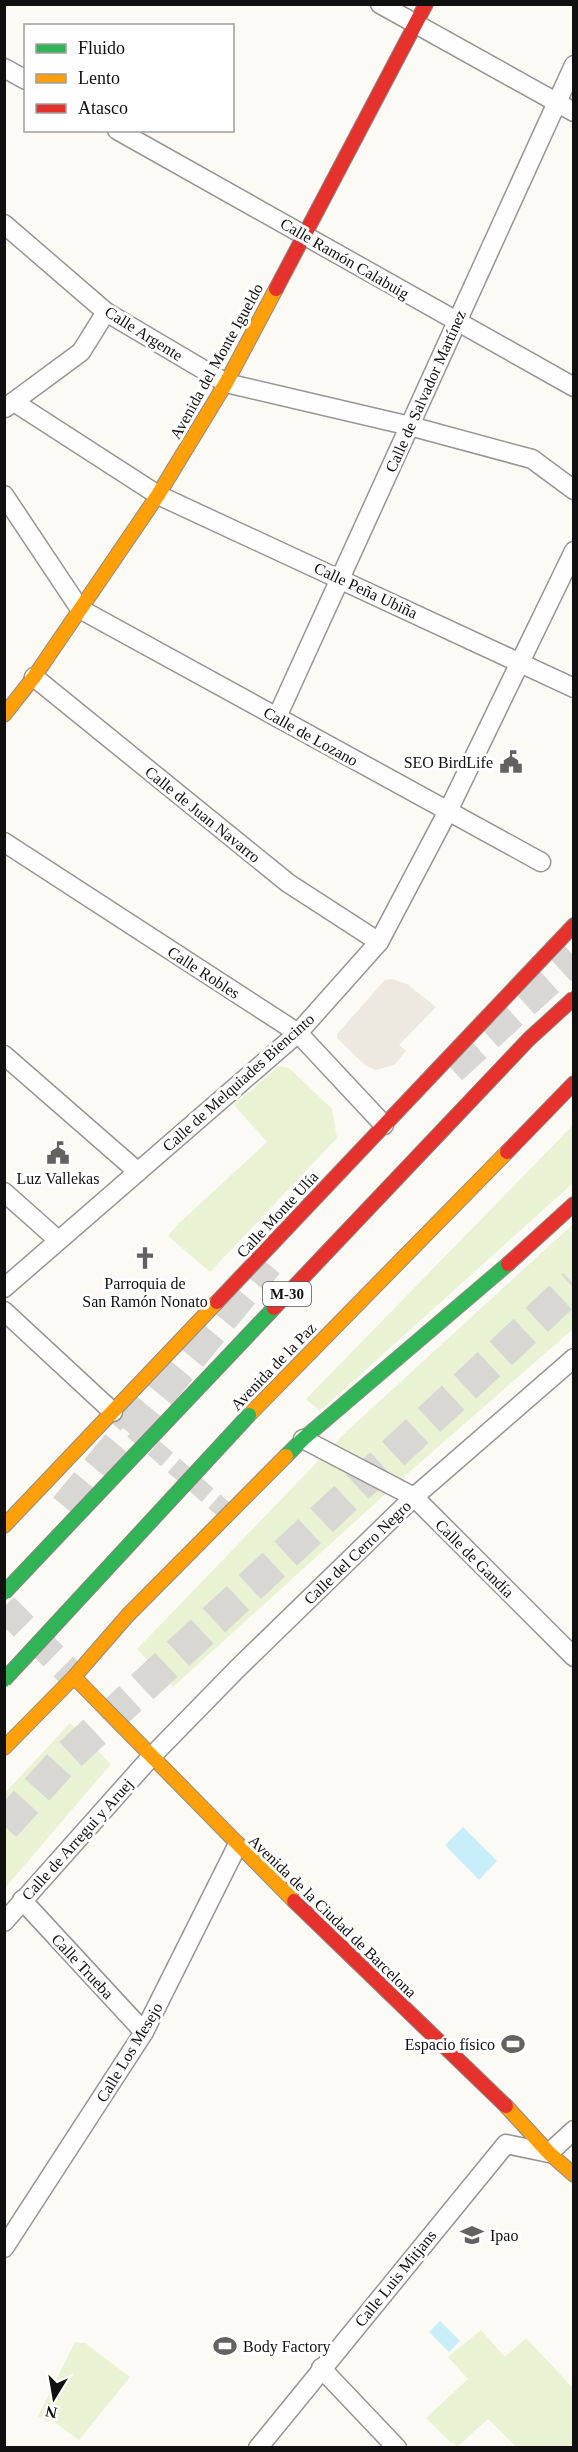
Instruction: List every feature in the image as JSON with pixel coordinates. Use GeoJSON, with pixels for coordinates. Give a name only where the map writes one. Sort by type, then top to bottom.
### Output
{"type":"FeatureCollection","features":[{"type":"Feature","properties":{"kind":"main road","name":"Avenida del Monte Igueldo"},"geometry":{"type":"LineString","coordinates":[[4,715],[34,677],[158,495],[226,383],[426,4]]}},
{"type":"Feature","properties":{"kind":"main road","name":"Calle Monte Ulía"},"geometry":{"type":"LineString","coordinates":[[4,1526],[573,925]]}},
{"type":"Feature","properties":{"kind":"main road","name":"M-30"},"geometry":{"type":"LineString","coordinates":[[4,1593],[529,1040],[573,998]]}},
{"type":"Feature","properties":{"kind":"main road","name":"Avenida de la Paz"},"geometry":{"type":"LineString","coordinates":[[4,1680],[249,1415],[573,1083]]}},
{"type":"Feature","properties":{"kind":"main road"},"geometry":{"type":"LineString","coordinates":[[4,1748],[74,1677],[128,1615],[303,1439],[508,1264],[573,1204]]}},
{"type":"Feature","properties":{"kind":"main road","name":"Avenida de la Ciudad de Barcelona"},"geometry":{"type":"LineString","coordinates":[[74,1677],[237,1846],[502,2102],[573,2175]]}},
{"type":"Feature","properties":{"kind":"street"},"geometry":{"type":"LineString","coordinates":[[380,4],[573,112]]}},
{"type":"Feature","properties":{"kind":"street","name":"Calle de Salvador Martínez"},"geometry":{"type":"LineString","coordinates":[[277,717],[573,65]]}},
{"type":"Feature","properties":{"kind":"street"},"geometry":{"type":"LineString","coordinates":[[4,68],[24,79]]}},
{"type":"Feature","properties":{"kind":"street","name":"Calle Ramón Calabuig"},"geometry":{"type":"LineString","coordinates":[[121,132],[573,387]]}},
{"type":"Feature","properties":{"kind":"street","name":"Calle Argente"},"geometry":{"type":"LineString","coordinates":[[4,224],[106,312],[226,383],[410,426],[532,459],[573,490]]}},
{"type":"Feature","properties":{"kind":"street"},"geometry":{"type":"LineString","coordinates":[[9,405],[81,352],[106,312]]}},
{"type":"Feature","properties":{"kind":"street","name":"Calle Peña Ubiña"},"geometry":{"type":"LineString","coordinates":[[9,405],[158,495],[341,578],[573,688]]}},
{"type":"Feature","properties":{"kind":"street"},"geometry":{"type":"LineString","coordinates":[[4,495],[80,609]]}},
{"type":"Feature","properties":{"kind":"street","name":"Calle de Melquiades Biencinto"},"geometry":{"type":"LineString","coordinates":[[4,1287],[298,1033],[379,942],[447,811],[573,551]]}},
{"type":"Feature","properties":{"kind":"street","name":"Calle de Lozano"},"geometry":{"type":"LineString","coordinates":[[80,609],[541,861]]}},
{"type":"Feature","properties":{"kind":"street","name":"Calle de Juan Navarro"},"geometry":{"type":"LineString","coordinates":[[34,677],[288,883],[379,942]]}},
{"type":"Feature","properties":{"kind":"street","name":"Calle Robles"},"geometry":{"type":"LineString","coordinates":[[4,842],[298,1033],[384,1125]]}},
{"type":"Feature","properties":{"kind":"street"},"geometry":{"type":"LineString","coordinates":[[4,1055],[137,1171]]}},
{"type":"Feature","properties":{"kind":"street"},"geometry":{"type":"LineString","coordinates":[[4,1192],[58,1240]]}},
{"type":"Feature","properties":{"kind":"street"},"geometry":{"type":"LineString","coordinates":[[4,1311],[113,1412]]}},
{"type":"Feature","properties":{"kind":"street","name":"Calle del Cerro Negro"},"geometry":{"type":"LineString","coordinates":[[151,1757],[238,1668],[414,1497],[573,1359]]}},
{"type":"Feature","properties":{"kind":"street","name":"Calle de Gandía"},"geometry":{"type":"LineString","coordinates":[[303,1439],[414,1497],[573,1657]]}},
{"type":"Feature","properties":{"kind":"street","name":"Calle de Arregui y Aruej"},"geometry":{"type":"LineString","coordinates":[[4,1922],[151,1757]]}},
{"type":"Feature","properties":{"kind":"street","name":"Calle Los Mesejo"},"geometry":{"type":"LineString","coordinates":[[4,2248],[144,2032],[237,1846]]}},
{"type":"Feature","properties":{"kind":"street","name":"Calle Trueba"},"geometry":{"type":"LineString","coordinates":[[22,1900],[144,2032]]}},
{"type":"Feature","properties":{"kind":"street"},"geometry":{"type":"LineString","coordinates":[[549,2152],[573,2130]]}},
{"type":"Feature","properties":{"kind":"street","name":"Calle Luis Mitjans"},"geometry":{"type":"LineString","coordinates":[[258,2448],[506,2144],[549,2152]]}},
{"type":"Feature","properties":{"kind":"street"},"geometry":{"type":"LineString","coordinates":[[321,2368],[397,2448]]}},
{"type":"Feature","properties":{"kind":"green space"},"geometry":{"type":"Polygon","coordinates":[[[279,1066],[289,1068],[332,1109],[337,1138],[210,1272],[168,1236],[267,1142],[234,1105],[279,1066]]]}},
{"type":"Feature","properties":{"kind":"green space"},"geometry":{"type":"Polygon","coordinates":[[[573,1125],[573,1183],[320,1411],[306,1399],[573,1125]]]}},
{"type":"Feature","properties":{"kind":"green space"},"geometry":{"type":"Polygon","coordinates":[[[573,1224],[573,1329],[414,1468],[173,1687],[137,1649],[347,1431],[573,1224]]]}},
{"type":"Feature","properties":{"kind":"green space"},"geometry":{"type":"Polygon","coordinates":[[[70,1723],[111,1764],[5,1888],[5,1793],[70,1723]]]}},
{"type":"Feature","properties":{"kind":"green space"},"geometry":{"type":"Polygon","coordinates":[[[481,2330],[505,2357],[526,2338],[573,2388],[573,2447],[516,2447],[488,2419],[457,2447],[426,2418],[468,2379],[448,2357],[481,2330]]]}},
{"type":"Feature","properties":{"kind":"green space"},"geometry":{"type":"Polygon","coordinates":[[[75,2342],[85,2343],[130,2377],[79,2440],[50,2419],[48,2422],[38,2416],[75,2342]]]}},
{"type":"Feature","properties":{"kind":"shaded area"},"geometry":{"type":"Polygon","coordinates":[[[392,979],[407,984],[436,1007],[399,1045],[406,1051],[394,1065],[376,1070],[366,1066],[337,1038],[337,1034],[385,980],[392,979]]]}},
{"type":"Feature","properties":{"kind":"water"},"geometry":{"type":"Polygon","coordinates":[[[463,1827],[497,1861],[479,1880],[445,1845],[463,1827]]]}},
{"type":"Feature","properties":{"kind":"water"},"geometry":{"type":"Polygon","coordinates":[[[440,2321],[460,2341],[449,2352],[429,2332],[440,2321]]]}},
{"type":"Feature","properties":{"kind":"tunnel"},"geometry":{"type":"LineString","coordinates":[[451,1068],[574,956]]}},
{"type":"Feature","properties":{"kind":"tunnel"},"geometry":{"type":"LineString","coordinates":[[66,1508],[267,1263]]}},
{"type":"Feature","properties":{"kind":"tunnel"},"geometry":{"type":"LineString","coordinates":[[4,1826],[63,1761],[574,1285]]}},
{"type":"Feature","properties":{"kind":"tunnel"},"geometry":{"type":"LineString","coordinates":[[113,1412],[229,1514]]}},
{"type":"Feature","properties":{"kind":"tunnel"},"geometry":{"type":"LineString","coordinates":[[4,1607],[74,1677]]}},
{"type":"Feature","properties":{"kind":"traffic: fast"},"geometry":{"type":"LineString","coordinates":[[286,1456],[508,1264]]}},
{"type":"Feature","properties":{"kind":"traffic: fast"},"geometry":{"type":"LineString","coordinates":[[4,1593],[274,1308]]}},
{"type":"Feature","properties":{"kind":"traffic: fast"},"geometry":{"type":"LineString","coordinates":[[4,1680],[249,1415]]}},
{"type":"Feature","properties":{"kind":"traffic: slow"},"geometry":{"type":"LineString","coordinates":[[4,715],[34,677],[158,495],[226,383],[276,289]]}},
{"type":"Feature","properties":{"kind":"traffic: slow"},"geometry":{"type":"LineString","coordinates":[[249,1415],[507,1152]]}},
{"type":"Feature","properties":{"kind":"traffic: slow"},"geometry":{"type":"LineString","coordinates":[[4,1526],[217,1302]]}},
{"type":"Feature","properties":{"kind":"traffic: slow"},"geometry":{"type":"LineString","coordinates":[[4,1748],[74,1677],[128,1615],[286,1456]]}},
{"type":"Feature","properties":{"kind":"traffic: slow"},"geometry":{"type":"LineString","coordinates":[[74,1677],[294,1901]]}},
{"type":"Feature","properties":{"kind":"traffic: slow"},"geometry":{"type":"LineString","coordinates":[[506,2106],[549,2153],[574,2175]]}},
{"type":"Feature","properties":{"kind":"traffic: jam"},"geometry":{"type":"LineString","coordinates":[[276,289],[426,4]]}},
{"type":"Feature","properties":{"kind":"traffic: jam"},"geometry":{"type":"LineString","coordinates":[[217,1302],[574,925]]}},
{"type":"Feature","properties":{"kind":"traffic: jam"},"geometry":{"type":"LineString","coordinates":[[274,1308],[529,1039],[574,998]]}},
{"type":"Feature","properties":{"kind":"traffic: jam"},"geometry":{"type":"LineString","coordinates":[[507,1152],[574,1083]]}},
{"type":"Feature","properties":{"kind":"traffic: jam"},"geometry":{"type":"LineString","coordinates":[[508,1264],[574,1204]]}},
{"type":"Feature","properties":{"kind":"traffic: jam"},"geometry":{"type":"LineString","coordinates":[[294,1901],[506,2106]]}},
{"type":"Feature","properties":{"kind":"place","name":"SEO BirdLife"},"geometry":{"type":"Point","coordinates":[511,762]}},
{"type":"Feature","properties":{"kind":"place","name":"Luz Vallekas"},"geometry":{"type":"Point","coordinates":[58,1153]}},
{"type":"Feature","properties":{"kind":"place","name":"Parroquia de San Ramón Nonato"},"geometry":{"type":"Point","coordinates":[145,1258]}},
{"type":"Feature","properties":{"kind":"place","name":"Espacio físico"},"geometry":{"type":"Point","coordinates":[513,2044]}},
{"type":"Feature","properties":{"kind":"place","name":"Ipao"},"geometry":{"type":"Point","coordinates":[472,2235]}},
{"type":"Feature","properties":{"kind":"place","name":"Body Factory"},"geometry":{"type":"Point","coordinates":[225,2346]}}]}
